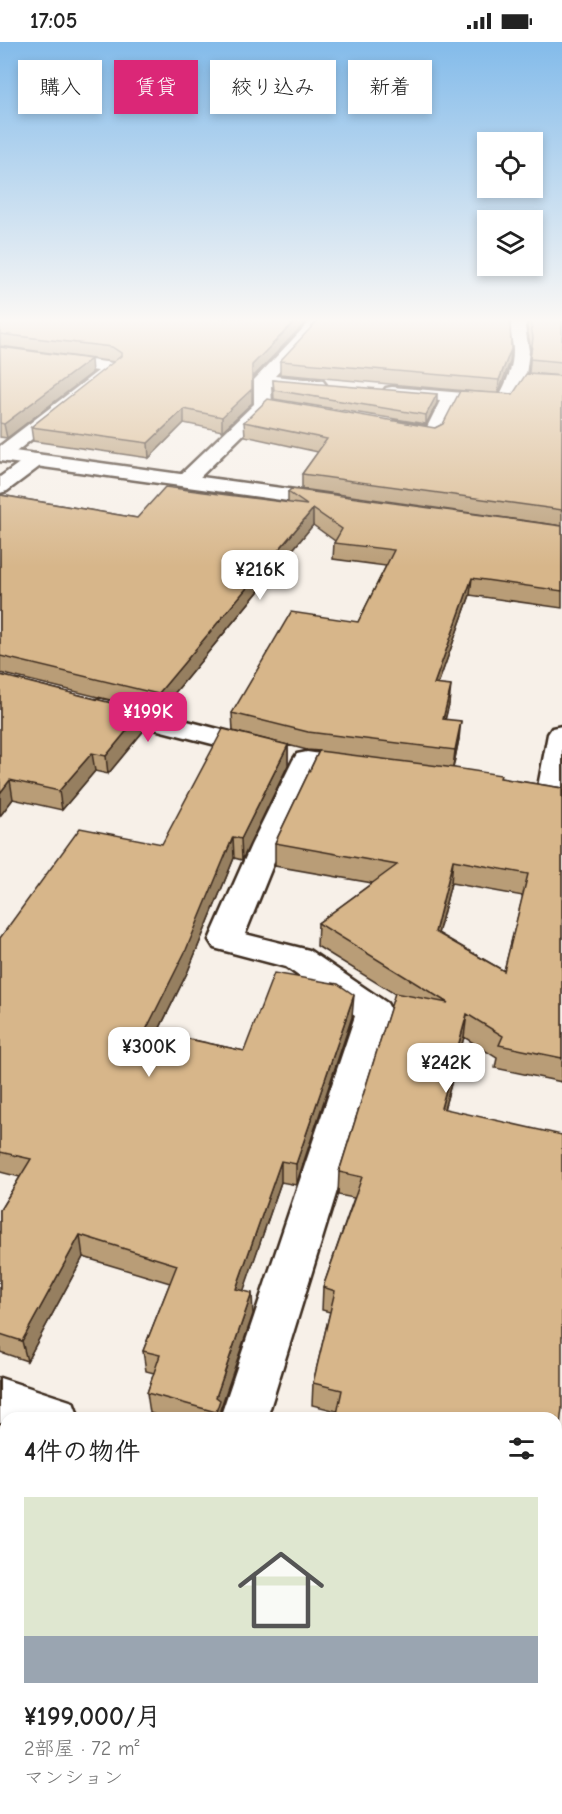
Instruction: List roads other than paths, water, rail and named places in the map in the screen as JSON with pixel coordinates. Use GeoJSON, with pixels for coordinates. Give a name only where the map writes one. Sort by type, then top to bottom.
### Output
{"type":"FeatureCollection","features":[{"type":"Feature","properties":{"kind":"street"},"geometry":{"type":"LineString","coordinates":[[0,455],[71,401]]}},
{"type":"Feature","properties":{"kind":"street"},"geometry":{"type":"LineString","coordinates":[[185,481],[263,405],[263,401]]}},
{"type":"Feature","properties":{"kind":"street"},"geometry":{"type":"LineString","coordinates":[[376,424],[433,434],[450,401]]}},
{"type":"Feature","properties":{"kind":"street"},"geometry":{"type":"LineString","coordinates":[[487,401],[506,401]]}},
{"type":"Feature","properties":{"kind":"street"},"geometry":{"type":"LineString","coordinates":[[263,405],[286,409]]}},
{"type":"Feature","properties":{"kind":"street"},"geometry":{"type":"LineString","coordinates":[[0,455],[350,504]]}},
{"type":"Feature","properties":{"kind":"street"},"geometry":{"type":"LineString","coordinates":[[0,487],[36,460]]}},
{"type":"Feature","properties":{"kind":"street"},"geometry":{"type":"LineString","coordinates":[[80,702],[307,760],[388,771]]}},
{"type":"Feature","properties":{"kind":"street"},"geometry":{"type":"LineString","coordinates":[[517,787],[557,792],[562,734]]}},
{"type":"Feature","properties":{"kind":"street"},"geometry":{"type":"LineString","coordinates":[[245,1412],[374,1012],[297,958],[226,940],[266,844],[307,760]]}},
{"type":"Feature","properties":{"kind":"street"},"geometry":{"type":"LineString","coordinates":[[0,1400],[37,1412]]}}]}
